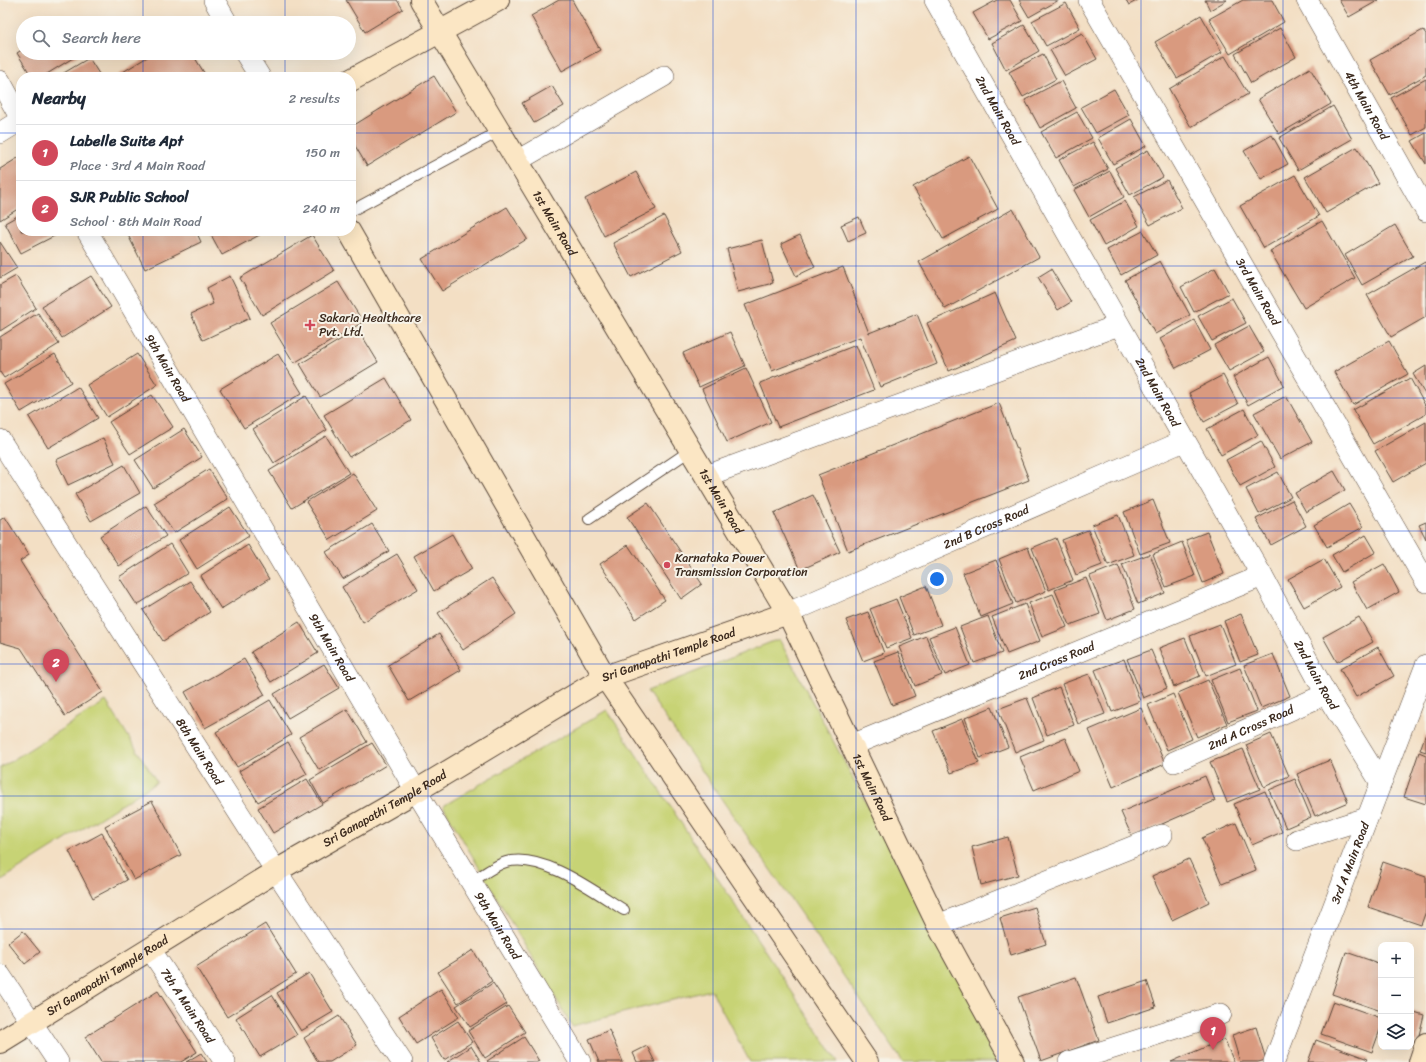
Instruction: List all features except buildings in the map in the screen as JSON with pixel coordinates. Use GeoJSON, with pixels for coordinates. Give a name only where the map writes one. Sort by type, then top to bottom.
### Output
{"type":"FeatureCollection","features":[{"type":"Feature","properties":{"kind":"street"},"geometry":{"type":"LineString","coordinates":[[214,0],[223,16]]}},
{"type":"Feature","properties":{"kind":"street","name":"1st Main Road"},"geometry":{"type":"LineString","coordinates":[[420,0],[788,613],[938,925],[1013,1062]]}},
{"type":"Feature","properties":{"kind":"street"},"geometry":{"type":"LineString","coordinates":[[356,77],[498,0]]}},
{"type":"Feature","properties":{"kind":"street","name":"2nd Main Road"},"geometry":{"type":"LineString","coordinates":[[935,0],[1262,576],[1326,694],[1381,783]]}},
{"type":"Feature","properties":{"kind":"street","name":"3rd Main Road"},"geometry":{"type":"LineString","coordinates":[[1089,0],[1426,582]]}},
{"type":"Feature","properties":{"kind":"street","name":"4th Main Road"},"geometry":{"type":"LineString","coordinates":[[1307,0],[1426,211]]}},
{"type":"Feature","properties":{"kind":"street"},"geometry":{"type":"LineString","coordinates":[[249,60],[257,72]]}},
{"type":"Feature","properties":{"kind":"street"},"geometry":{"type":"LineString","coordinates":[[517,161],[664,76]]}},
{"type":"Feature","properties":{"kind":"street"},"geometry":{"type":"LineString","coordinates":[[0,81],[16,111]]}},
{"type":"Feature","properties":{"kind":"street"},"geometry":{"type":"LineString","coordinates":[[0,133],[16,123]]}},
{"type":"Feature","properties":{"kind":"street","name":"9th Main Road"},"geometry":{"type":"LineString","coordinates":[[90,236],[416,791],[580,1062]]}},
{"type":"Feature","properties":{"kind":"street"},"geometry":{"type":"LineString","coordinates":[[352,236],[606,677],[867,1062]]}},
{"type":"Feature","properties":{"kind":"street"},"geometry":{"type":"LineString","coordinates":[[706,476],[1119,325]]}},
{"type":"Feature","properties":{"kind":"street","name":"2nd B Cross Road"},"geometry":{"type":"LineString","coordinates":[[788,613],[1184,441]]}},
{"type":"Feature","properties":{"kind":"street","name":"8th Main Road"},"geometry":{"type":"LineString","coordinates":[[2,449],[402,1062]]}},
{"type":"Feature","properties":{"kind":"street","name":"2nd Cross Road"},"geometry":{"type":"LineString","coordinates":[[852,746],[1262,576]]}},
{"type":"Feature","properties":{"kind":"street","name":"Sri Ganapathi Temple Road"},"geometry":{"type":"LineString","coordinates":[[0,1042],[276,871],[416,791],[606,677],[788,613]]}},
{"type":"Feature","properties":{"kind":"street","name":"3rd A Main Road"},"geometry":{"type":"LineString","coordinates":[[1274,1062],[1426,665]]}},
{"type":"Feature","properties":{"kind":"street","name":"2nd A Cross Road"},"geometry":{"type":"LineString","coordinates":[[1174,762],[1326,694]]}},
{"type":"Feature","properties":{"kind":"street"},"geometry":{"type":"LineString","coordinates":[[1297,840],[1367,818]]}},
{"type":"Feature","properties":{"kind":"street"},"geometry":{"type":"LineString","coordinates":[[938,925],[1162,835]]}},
{"type":"Feature","properties":{"kind":"street","name":"7th A Main Road"},"geometry":{"type":"LineString","coordinates":[[150,949],[225,1062]]}},
{"type":"Feature","properties":{"kind":"street"},"geometry":{"type":"LineString","coordinates":[[0,974],[58,1062]]}},
{"type":"Feature","properties":{"kind":"street"},"geometry":{"type":"LineString","coordinates":[[1069,1062],[1221,1014]]}},
{"type":"Feature","properties":{"kind":"street"},"geometry":{"type":"LineString","coordinates":[[1420,1062],[1426,1044]]}},
{"type":"Feature","properties":{"kind":"lane"},"geometry":{"type":"LineString","coordinates":[[356,208],[500,132]]}},
{"type":"Feature","properties":{"kind":"lane"},"geometry":{"type":"LineString","coordinates":[[588,519],[690,450]]}},
{"type":"Feature","properties":{"kind":"lane"},"geometry":{"type":"LineString","coordinates":[[471,882],[504,862],[519,859],[565,873],[624,910]]}},
{"type":"Feature","properties":{"kind":"green space"},"geometry":{"type":"Polygon","coordinates":[[[779,639],[1004,1062],[903,1062],[647,691],[779,639]]]}},
{"type":"Feature","properties":{"kind":"green space"},"geometry":{"type":"Polygon","coordinates":[[[106,701],[157,782],[0,881],[0,768],[106,701]]]}},
{"type":"Feature","properties":{"kind":"green space"},"geometry":{"type":"Polygon","coordinates":[[[607,710],[838,1062],[750,1062],[711,990],[572,1026],[443,806],[607,710]]]}},
{"type":"Feature","properties":{"kind":"place","name":"Sakaria Healthcare Pvt. Ltd."},"geometry":{"type":"Point","coordinates":[310,325]}},
{"type":"Feature","properties":{"kind":"place","name":"Karnataka Power Transmission Corporation"},"geometry":{"type":"Point","coordinates":[667,565]}},
{"type":"Feature","properties":{"kind":"place","name":"SJR Public School"},"geometry":{"type":"Point","coordinates":[56,682]}},
{"type":"Feature","properties":{"kind":"place","name":"Labelle Suite Apt"},"geometry":{"type":"Point","coordinates":[1213,1050]}}]}
